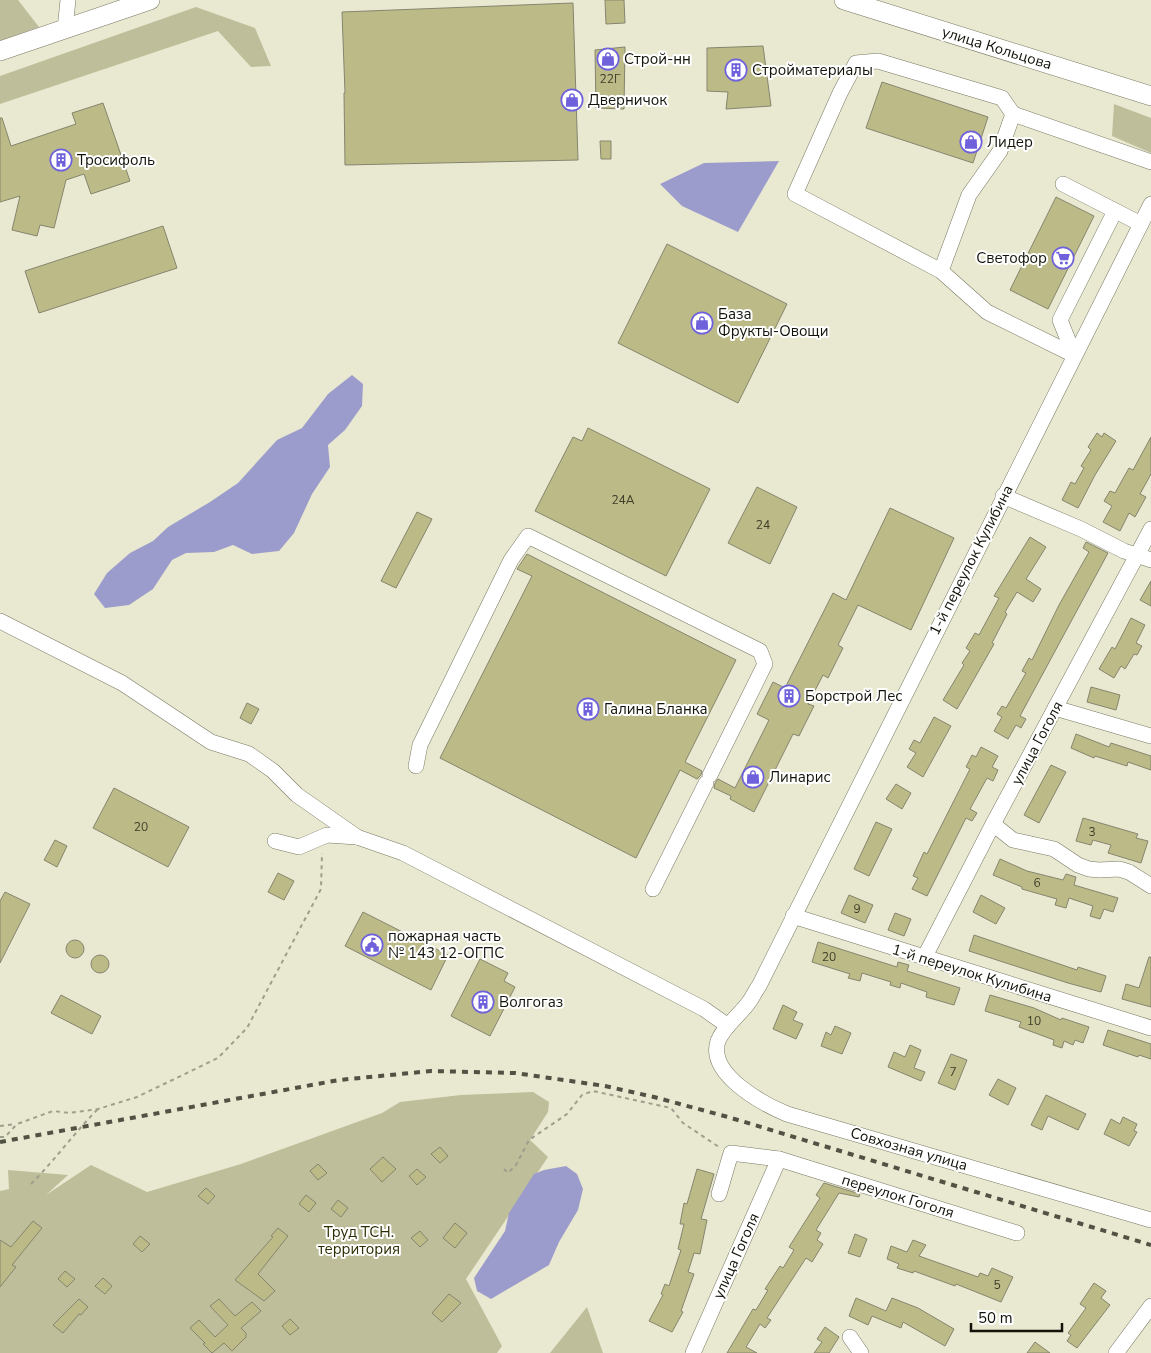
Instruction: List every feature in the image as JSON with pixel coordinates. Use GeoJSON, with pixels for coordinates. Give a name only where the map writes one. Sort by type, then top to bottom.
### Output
{"type":"FeatureCollection","features":[{"type":"Feature","properties":{"kind":"main road"},"geometry":{"type":"LineString","coordinates":[[0,51],[136,3],[150,0]]}},
{"type":"Feature","properties":{"kind":"main road","name":"улица Кольцова"},"geometry":{"type":"LineString","coordinates":[[844,0],[1151,96]]}},
{"type":"Feature","properties":{"kind":"street"},"geometry":{"type":"LineString","coordinates":[[65,29],[68,0]]}},
{"type":"Feature","properties":{"kind":"street"},"geometry":{"type":"LineString","coordinates":[[1074,355],[987,312],[941,271],[795,194],[840,93],[856,63],[878,61],[1002,98],[1012,114],[1151,162]]}},
{"type":"Feature","properties":{"kind":"street"},"geometry":{"type":"LineString","coordinates":[[941,271],[969,195],[1000,151],[1012,114]]}},
{"type":"Feature","properties":{"kind":"street"},"geometry":{"type":"LineString","coordinates":[[1063,184],[1141,224]]}},
{"type":"Feature","properties":{"kind":"street","name":"1-й переулок Кулибина"},"geometry":{"type":"LineString","coordinates":[[728,1026],[749,1002],[759,986],[1151,204]]}},
{"type":"Feature","properties":{"kind":"street"},"geometry":{"type":"LineString","coordinates":[[1074,355],[1060,320],[1115,211]]}},
{"type":"Feature","properties":{"kind":"street"},"geometry":{"type":"LineString","coordinates":[[1003,496],[1080,528],[1124,551],[1144,558]]}},
{"type":"Feature","properties":{"kind":"street","name":"улица Гоголя"},"geometry":{"type":"LineString","coordinates":[[924,958],[1055,708],[1144,558],[1151,529]]}},
{"type":"Feature","properties":{"kind":"street"},"geometry":{"type":"LineString","coordinates":[[416,766],[420,745],[511,560],[528,536],[760,651],[765,664],[653,889]]}},
{"type":"Feature","properties":{"kind":"street"},"geometry":{"type":"LineString","coordinates":[[0,622],[122,683],[211,742],[249,754],[273,771],[297,795],[357,837],[412,858],[644,977],[704,1009],[728,1026]]}},
{"type":"Feature","properties":{"kind":"street"},"geometry":{"type":"LineString","coordinates":[[1055,708],[1151,736]]}},
{"type":"Feature","properties":{"kind":"street"},"geometry":{"type":"LineString","coordinates":[[993,824],[1013,840],[1054,849],[1078,865],[1090,869],[1119,869],[1129,872],[1151,886]]}},
{"type":"Feature","properties":{"kind":"street"},"geometry":{"type":"LineString","coordinates":[[274,841],[298,847],[327,835],[357,837]]}},
{"type":"Feature","properties":{"kind":"street","name":"1-й переулок Кулибина"},"geometry":{"type":"LineString","coordinates":[[793,916],[1151,1028]]}},
{"type":"Feature","properties":{"kind":"street","name":"Совхозная улица"},"geometry":{"type":"LineString","coordinates":[[728,1026],[719,1040],[717,1049],[722,1068],[740,1086],[771,1107],[787,1114],[1151,1220]]}},
{"type":"Feature","properties":{"kind":"street"},"geometry":{"type":"LineString","coordinates":[[719,1194],[731,1153]]}},
{"type":"Feature","properties":{"kind":"street","name":"переулок Гоголя"},"geometry":{"type":"LineString","coordinates":[[731,1153],[779,1159],[1017,1234]]}},
{"type":"Feature","properties":{"kind":"street","name":"улица Гоголя"},"geometry":{"type":"LineString","coordinates":[[692,1353],[779,1159]]}},
{"type":"Feature","properties":{"kind":"street"},"geometry":{"type":"LineString","coordinates":[[1116,1353],[1151,1306]]}},
{"type":"Feature","properties":{"kind":"street"},"geometry":{"type":"LineString","coordinates":[[850,1337],[861,1353]]}},
{"type":"Feature","properties":{"kind":"path"},"geometry":{"type":"LineString","coordinates":[[0,1126],[16,1124],[53,1111],[69,1113],[98,1109],[137,1097],[218,1058],[247,1028],[321,889],[321,857],[327,835]]}},
{"type":"Feature","properties":{"kind":"path"},"geometry":{"type":"LineString","coordinates":[[504,1169],[508,1173],[516,1165],[529,1140],[568,1114],[582,1094],[593,1091],[671,1108],[683,1123],[717,1147],[731,1153]]}},
{"type":"Feature","properties":{"kind":"path"},"geometry":{"type":"LineString","coordinates":[[31,1184],[46,1169],[78,1128],[98,1109]]}},
{"type":"Feature","properties":{"kind":"path"},"geometry":{"type":"LineString","coordinates":[[0,1137],[5,1136],[16,1124]]}},
{"type":"Feature","properties":{"kind":"green space"},"geometry":{"type":"Polygon","coordinates":[[[0,0],[18,0],[39,27],[0,41],[0,0]]]}},
{"type":"Feature","properties":{"kind":"green space"},"geometry":{"type":"Polygon","coordinates":[[[196,7],[255,28],[271,66],[251,67],[218,31],[0,104],[0,76],[196,7]]]}},
{"type":"Feature","properties":{"kind":"green space"},"geometry":{"type":"Polygon","coordinates":[[[1114,104],[1151,118],[1151,153],[1112,136],[1114,104]]]}},
{"type":"Feature","properties":{"kind":"green space","name":"Труд ТСН. территория"},"geometry":{"type":"Polygon","coordinates":[[[533,1092],[549,1102],[548,1112],[530,1140],[548,1157],[466,1279],[502,1346],[497,1353],[0,1353],[0,1191],[9,1189],[8,1170],[68,1175],[46,1195],[91,1165],[147,1192],[241,1164],[382,1113],[400,1102],[461,1095],[533,1092]]]}},
{"type":"Feature","properties":{"kind":"green space"},"geometry":{"type":"Polygon","coordinates":[[[587,1307],[603,1353],[550,1353],[587,1307]]]}},
{"type":"Feature","properties":{"kind":"water"},"geometry":{"type":"Polygon","coordinates":[[[779,161],[738,232],[682,206],[660,184],[704,163],[779,161]]]}},
{"type":"Feature","properties":{"kind":"water"},"geometry":{"type":"Polygon","coordinates":[[[352,375],[363,384],[362,406],[345,430],[328,445],[330,467],[312,494],[294,533],[279,551],[252,554],[233,545],[214,552],[186,553],[172,560],[153,589],[129,605],[105,608],[94,594],[107,573],[130,553],[153,541],[168,527],[238,483],[277,440],[302,428],[328,394],[352,375]]]}},
{"type":"Feature","properties":{"kind":"water"},"geometry":{"type":"Polygon","coordinates":[[[566,1166],[577,1174],[583,1189],[578,1210],[559,1242],[549,1265],[491,1299],[477,1291],[474,1278],[505,1231],[509,1213],[534,1174],[566,1166]]]}},
{"type":"Feature","properties":{"kind":"building"},"geometry":{"type":"Polygon","coordinates":[[[605,0],[624,0],[625,23],[606,24],[605,0]]]}},
{"type":"Feature","properties":{"kind":"building"},"geometry":{"type":"Polygon","coordinates":[[[573,3],[578,160],[345,165],[342,12],[573,3]]]}},
{"type":"Feature","properties":{"kind":"building","name":"Стройматериалы"},"geometry":{"type":"Polygon","coordinates":[[[763,46],[771,106],[726,109],[728,92],[707,91],[707,48],[763,46]]]}},
{"type":"Feature","properties":{"kind":"building"},"geometry":{"type":"Polygon","coordinates":[[[625,47],[624,109],[596,108],[595,50],[625,47]]]}},
{"type":"Feature","properties":{"kind":"building"},"geometry":{"type":"Polygon","coordinates":[[[882,82],[988,117],[973,163],[866,128],[882,82]]]}},
{"type":"Feature","properties":{"kind":"building","name":"Тросифоль"},"geometry":{"type":"Polygon","coordinates":[[[103,103],[130,181],[91,194],[84,174],[66,180],[54,228],[40,225],[37,236],[12,230],[20,196],[0,202],[0,118],[2,118],[11,146],[76,124],[72,113],[103,103]]]}},
{"type":"Feature","properties":{"kind":"building"},"geometry":{"type":"Polygon","coordinates":[[[600,141],[611,141],[611,159],[601,159],[600,141]]]}},
{"type":"Feature","properties":{"kind":"building"},"geometry":{"type":"Polygon","coordinates":[[[1056,197],[1094,216],[1048,309],[1010,290],[1056,197]]]}},
{"type":"Feature","properties":{"kind":"building"},"geometry":{"type":"Polygon","coordinates":[[[163,226],[177,268],[39,313],[25,271],[163,226]]]}},
{"type":"Feature","properties":{"kind":"building","name":"База Фрукты-Овощи"},"geometry":{"type":"Polygon","coordinates":[[[667,244],[787,304],[738,403],[618,343],[667,244]]]}},
{"type":"Feature","properties":{"kind":"building"},"geometry":{"type":"Polygon","coordinates":[[[588,428],[710,489],[666,576],[535,511],[573,437],[582,441],[588,428]]]}},
{"type":"Feature","properties":{"kind":"building"},"geometry":{"type":"Polygon","coordinates":[[[1097,433],[1102,437],[1104,433],[1116,441],[1078,508],[1062,500],[1071,482],[1075,484],[1084,468],[1081,466],[1091,450],[1088,447],[1097,433]]]}},
{"type":"Feature","properties":{"kind":"building"},"geometry":{"type":"Polygon","coordinates":[[[1151,437],[1151,474],[1140,494],[1146,497],[1135,517],[1129,513],[1120,531],[1103,522],[1112,506],[1104,501],[1110,491],[1115,493],[1129,468],[1133,470],[1151,437]]]}},
{"type":"Feature","properties":{"kind":"building"},"geometry":{"type":"Polygon","coordinates":[[[757,487],[797,507],[770,564],[728,543],[757,487]]]}},
{"type":"Feature","properties":{"kind":"building"},"geometry":{"type":"Polygon","coordinates":[[[890,508],[954,538],[911,630],[858,605],[838,645],[843,648],[828,678],[823,675],[808,704],[814,706],[799,736],[793,734],[754,812],[730,799],[731,796],[714,788],[715,783],[718,779],[735,788],[769,720],[757,714],[773,682],[785,688],[833,593],[846,600],[890,508]]]}},
{"type":"Feature","properties":{"kind":"building"},"geometry":{"type":"Polygon","coordinates":[[[417,512],[432,519],[396,588],[381,581],[417,512]]]}},
{"type":"Feature","properties":{"kind":"building"},"geometry":{"type":"Polygon","coordinates":[[[1030,537],[1046,547],[1026,579],[1041,589],[1033,602],[1017,592],[1005,612],[1007,614],[992,643],[994,644],[957,709],[943,700],[964,665],[962,663],[970,651],[966,648],[975,633],[979,635],[999,598],[994,596],[1030,537]]]}},
{"type":"Feature","properties":{"kind":"building"},"geometry":{"type":"Polygon","coordinates":[[[1086,542],[1108,553],[1020,716],[1026,719],[1021,728],[1016,725],[1008,739],[994,731],[1002,717],[997,714],[1002,706],[1006,708],[1026,673],[1022,671],[1029,658],[1032,660],[1059,605],[1089,552],[1083,548],[1086,542]]]}},
{"type":"Feature","properties":{"kind":"building","name":"Галина Бланка"},"geometry":{"type":"Polygon","coordinates":[[[527,554],[736,660],[685,762],[702,771],[701,775],[697,779],[680,770],[636,858],[440,758],[532,576],[517,569],[527,554]]]}},
{"type":"Feature","properties":{"kind":"building"},"geometry":{"type":"Polygon","coordinates":[[[1151,581],[1151,606],[1140,600],[1151,581]]]}},
{"type":"Feature","properties":{"kind":"building"},"geometry":{"type":"Polygon","coordinates":[[[1131,618],[1145,625],[1136,643],[1142,646],[1137,655],[1134,654],[1125,669],[1121,666],[1114,678],[1099,669],[1112,647],[1115,649],[1131,618]]]}},
{"type":"Feature","properties":{"kind":"building"},"geometry":{"type":"Polygon","coordinates":[[[1091,687],[1120,695],[1116,710],[1087,702],[1091,687]]]}},
{"type":"Feature","properties":{"kind":"building"},"geometry":{"type":"Polygon","coordinates":[[[247,703],[259,709],[251,724],[240,718],[247,703]]]}},
{"type":"Feature","properties":{"kind":"building"},"geometry":{"type":"Polygon","coordinates":[[[934,717],[951,726],[923,777],[907,767],[916,753],[909,749],[914,740],[920,743],[934,717]]]}},
{"type":"Feature","properties":{"kind":"building"},"geometry":{"type":"Polygon","coordinates":[[[1076,734],[1109,747],[1111,743],[1151,756],[1151,770],[1128,762],[1127,766],[1095,756],[1094,758],[1071,748],[1076,734]]]}},
{"type":"Feature","properties":{"kind":"building"},"geometry":{"type":"Polygon","coordinates":[[[981,747],[998,756],[992,767],[998,770],[993,781],[987,778],[970,809],[977,813],[972,821],[966,818],[927,896],[912,889],[918,878],[913,876],[924,852],[927,854],[970,769],[966,767],[972,755],[976,757],[981,747]]]}},
{"type":"Feature","properties":{"kind":"building"},"geometry":{"type":"Polygon","coordinates":[[[1051,765],[1066,772],[1039,823],[1024,815],[1051,765]]]}},
{"type":"Feature","properties":{"kind":"building"},"geometry":{"type":"Polygon","coordinates":[[[896,784],[911,793],[902,809],[886,799],[896,784]]]}},
{"type":"Feature","properties":{"kind":"building"},"geometry":{"type":"Polygon","coordinates":[[[114,788],[189,827],[168,867],[93,828],[114,788]]]}},
{"type":"Feature","properties":{"kind":"building"},"geometry":{"type":"Polygon","coordinates":[[[1083,818],[1138,834],[1136,838],[1148,841],[1141,863],[1108,853],[1111,845],[1093,840],[1091,845],[1076,841],[1083,818]]]}},
{"type":"Feature","properties":{"kind":"building"},"geometry":{"type":"Polygon","coordinates":[[[876,822],[892,829],[869,876],[854,869],[876,822]]]}},
{"type":"Feature","properties":{"kind":"building"},"geometry":{"type":"Polygon","coordinates":[[[55,840],[67,846],[57,867],[44,860],[55,840]]]}},
{"type":"Feature","properties":{"kind":"building"},"geometry":{"type":"Polygon","coordinates":[[[1000,859],[1027,871],[1063,880],[1066,874],[1076,877],[1074,885],[1118,898],[1113,912],[1104,909],[1100,919],[1090,916],[1093,906],[1069,898],[1066,908],[1055,905],[1057,899],[1022,889],[1022,887],[993,875],[1000,859]]]}},
{"type":"Feature","properties":{"kind":"building"},"geometry":{"type":"Polygon","coordinates":[[[278,873],[294,881],[284,900],[268,892],[278,873]]]}},
{"type":"Feature","properties":{"kind":"building"},"geometry":{"type":"Polygon","coordinates":[[[5,892],[30,904],[0,963],[0,901],[5,892]]]}},
{"type":"Feature","properties":{"kind":"building"},"geometry":{"type":"Polygon","coordinates":[[[849,895],[873,905],[865,923],[841,913],[849,895]]]}},
{"type":"Feature","properties":{"kind":"building"},"geometry":{"type":"Polygon","coordinates":[[[981,895],[1005,908],[996,924],[973,912],[981,895]]]}},
{"type":"Feature","properties":{"kind":"building"},"geometry":{"type":"Polygon","coordinates":[[[363,912],[448,955],[431,990],[345,946],[363,912]]]}},
{"type":"Feature","properties":{"kind":"building"},"geometry":{"type":"Polygon","coordinates":[[[895,913],[911,919],[904,936],[888,930],[895,913]]]}},
{"type":"Feature","properties":{"kind":"building"},"geometry":{"type":"Polygon","coordinates":[[[974,935],[1077,970],[1078,967],[1106,976],[1101,992],[969,951],[974,935]]]}},
{"type":"Feature","properties":{"kind":"building"},"geometry":{"type":"Polygon","coordinates":[[[75,940],[81,943],[84,949],[81,955],[75,958],[69,955],[66,949],[69,943],[75,940]]]}},
{"type":"Feature","properties":{"kind":"building"},"geometry":{"type":"Polygon","coordinates":[[[818,942],[897,967],[898,962],[909,965],[907,971],[960,988],[954,1005],[926,997],[927,992],[901,983],[900,988],[890,985],[891,982],[862,973],[860,981],[848,978],[850,974],[812,962],[818,942]]]}},
{"type":"Feature","properties":{"kind":"building"},"geometry":{"type":"Polygon","coordinates":[[[100,955],[106,958],[109,964],[106,970],[100,973],[94,970],[91,964],[94,958],[100,955]]]}},
{"type":"Feature","properties":{"kind":"building"},"geometry":{"type":"Polygon","coordinates":[[[1149,957],[1151,957],[1151,1007],[1122,999],[1126,984],[1139,988],[1149,957]]]}},
{"type":"Feature","properties":{"kind":"building","name":"Волгогаз"},"geometry":{"type":"Polygon","coordinates":[[[480,959],[508,973],[504,981],[515,987],[490,1036],[451,1016],[480,959]]]}},
{"type":"Feature","properties":{"kind":"building"},"geometry":{"type":"Polygon","coordinates":[[[61,995],[101,1016],[92,1034],[51,1013],[61,995]]]}},
{"type":"Feature","properties":{"kind":"building"},"geometry":{"type":"Polygon","coordinates":[[[990,995],[1034,1008],[1061,1020],[1062,1018],[1089,1027],[1083,1043],[1075,1040],[1073,1045],[1064,1041],[1062,1048],[1053,1045],[1054,1040],[1019,1027],[1021,1022],[985,1011],[990,995]]]}},
{"type":"Feature","properties":{"kind":"building"},"geometry":{"type":"Polygon","coordinates":[[[783,1005],[797,1012],[793,1020],[803,1024],[796,1039],[773,1029],[783,1005]]]}},
{"type":"Feature","properties":{"kind":"building"},"geometry":{"type":"Polygon","coordinates":[[[835,1026],[851,1033],[842,1054],[821,1046],[826,1032],[831,1035],[835,1026]]]}},
{"type":"Feature","properties":{"kind":"building"},"geometry":{"type":"Polygon","coordinates":[[[1108,1030],[1151,1044],[1151,1059],[1139,1055],[1138,1057],[1103,1045],[1108,1030]]]}},
{"type":"Feature","properties":{"kind":"building"},"geometry":{"type":"Polygon","coordinates":[[[910,1045],[921,1050],[914,1068],[925,1072],[921,1081],[888,1067],[894,1052],[905,1057],[910,1045]]]}},
{"type":"Feature","properties":{"kind":"building"},"geometry":{"type":"Polygon","coordinates":[[[951,1054],[967,1060],[955,1090],[938,1083],[951,1054]]]}},
{"type":"Feature","properties":{"kind":"building"},"geometry":{"type":"Polygon","coordinates":[[[998,1079],[1016,1088],[1008,1105],[989,1095],[998,1079]]]}},
{"type":"Feature","properties":{"kind":"building"},"geometry":{"type":"Polygon","coordinates":[[[1046,1095],[1086,1114],[1078,1130],[1048,1116],[1042,1130],[1031,1125],[1046,1095]]]}},
{"type":"Feature","properties":{"kind":"building"},"geometry":{"type":"Polygon","coordinates":[[[1123,1117],[1137,1124],[1134,1131],[1137,1132],[1129,1146],[1104,1134],[1111,1119],[1120,1124],[1123,1117]]]}},
{"type":"Feature","properties":{"kind":"building"},"geometry":{"type":"Polygon","coordinates":[[[440,1147],[448,1156],[440,1163],[431,1154],[440,1147]]]}},
{"type":"Feature","properties":{"kind":"building"},"geometry":{"type":"Polygon","coordinates":[[[383,1157],[396,1169],[382,1182],[370,1169],[383,1157]]]}},
{"type":"Feature","properties":{"kind":"building"},"geometry":{"type":"Polygon","coordinates":[[[318,1164],[327,1173],[318,1180],[310,1171],[318,1164]]]}},
{"type":"Feature","properties":{"kind":"building"},"geometry":{"type":"Polygon","coordinates":[[[417,1169],[426,1177],[417,1185],[409,1176],[417,1169]]]}},
{"type":"Feature","properties":{"kind":"building"},"geometry":{"type":"Polygon","coordinates":[[[697,1169],[714,1174],[701,1219],[707,1220],[700,1254],[694,1253],[688,1272],[694,1274],[681,1311],[683,1312],[672,1332],[649,1321],[663,1295],[661,1294],[665,1284],[669,1286],[681,1250],[678,1249],[684,1224],[680,1224],[684,1203],[687,1204],[697,1169]]]}},
{"type":"Feature","properties":{"kind":"building"},"geometry":{"type":"Polygon","coordinates":[[[824,1183],[860,1194],[859,1197],[839,1193],[816,1230],[821,1233],[817,1240],[823,1244],[812,1262],[806,1258],[767,1318],[771,1320],[765,1328],[760,1324],[746,1347],[757,1353],[727,1353],[753,1309],[756,1310],[768,1290],[765,1289],[780,1266],[783,1268],[794,1250],[789,1247],[820,1198],[816,1195],[824,1183]]]}},
{"type":"Feature","properties":{"kind":"building"},"geometry":{"type":"Polygon","coordinates":[[[206,1188],[215,1196],[208,1204],[198,1196],[206,1188]]]}},
{"type":"Feature","properties":{"kind":"building"},"geometry":{"type":"Polygon","coordinates":[[[306,1195],[316,1203],[309,1212],[299,1204],[306,1195]]]}},
{"type":"Feature","properties":{"kind":"building"},"geometry":{"type":"Polygon","coordinates":[[[338,1200],[348,1208],[341,1217],[331,1209],[338,1200]]]}},
{"type":"Feature","properties":{"kind":"building"},"geometry":{"type":"Polygon","coordinates":[[[33,1221],[42,1228],[12,1265],[16,1267],[0,1287],[0,1240],[11,1247],[33,1221]]]}},
{"type":"Feature","properties":{"kind":"building"},"geometry":{"type":"Polygon","coordinates":[[[455,1223],[467,1233],[455,1248],[443,1238],[455,1223]]]}},
{"type":"Feature","properties":{"kind":"building"},"geometry":{"type":"Polygon","coordinates":[[[278,1228],[288,1236],[258,1274],[275,1291],[264,1301],[235,1280],[273,1237],[271,1236],[278,1228]]]}},
{"type":"Feature","properties":{"kind":"building"},"geometry":{"type":"Polygon","coordinates":[[[420,1231],[428,1240],[420,1247],[411,1238],[420,1231]]]}},
{"type":"Feature","properties":{"kind":"building"},"geometry":{"type":"Polygon","coordinates":[[[855,1234],[867,1239],[860,1257],[848,1253],[855,1234]]]}},
{"type":"Feature","properties":{"kind":"building"},"geometry":{"type":"Polygon","coordinates":[[[140,1236],[150,1244],[142,1252],[133,1244],[140,1236]]]}},
{"type":"Feature","properties":{"kind":"building"},"geometry":{"type":"Polygon","coordinates":[[[913,1240],[926,1245],[919,1256],[978,1277],[980,1273],[988,1276],[992,1268],[1013,1277],[1001,1302],[956,1284],[955,1286],[914,1271],[913,1273],[897,1268],[899,1264],[887,1259],[891,1246],[907,1252],[913,1240]]]}},
{"type":"Feature","properties":{"kind":"building"},"geometry":{"type":"Polygon","coordinates":[[[65,1271],[75,1279],[67,1287],[58,1279],[65,1271]]]}},
{"type":"Feature","properties":{"kind":"building"},"geometry":{"type":"Polygon","coordinates":[[[103,1278],[112,1286],[105,1294],[95,1286],[103,1278]]]}},
{"type":"Feature","properties":{"kind":"building"},"geometry":{"type":"Polygon","coordinates":[[[1094,1283],[1106,1291],[1101,1298],[1110,1305],[1077,1348],[1067,1341],[1071,1335],[1068,1333],[1086,1308],[1080,1304],[1094,1283]]]}},
{"type":"Feature","properties":{"kind":"building"},"geometry":{"type":"Polygon","coordinates":[[[449,1294],[461,1303],[442,1322],[432,1313],[449,1294]]]}},
{"type":"Feature","properties":{"kind":"building"},"geometry":{"type":"Polygon","coordinates":[[[856,1298],[886,1311],[892,1298],[918,1308],[954,1329],[945,1346],[903,1322],[901,1328],[872,1316],[868,1325],[849,1316],[856,1298]]]}},
{"type":"Feature","properties":{"kind":"building"},"geometry":{"type":"Polygon","coordinates":[[[79,1299],[88,1307],[81,1315],[79,1314],[63,1333],[53,1325],[79,1299]]]}},
{"type":"Feature","properties":{"kind":"building"},"geometry":{"type":"Polygon","coordinates":[[[219,1299],[235,1316],[252,1302],[261,1311],[241,1328],[246,1333],[246,1337],[232,1351],[224,1343],[212,1353],[190,1328],[199,1320],[215,1337],[228,1325],[210,1306],[219,1299]]]}},
{"type":"Feature","properties":{"kind":"building"},"geometry":{"type":"Polygon","coordinates":[[[290,1319],[299,1328],[290,1335],[282,1326],[290,1319]]]}},
{"type":"Feature","properties":{"kind":"building"},"geometry":{"type":"Polygon","coordinates":[[[825,1327],[839,1337],[829,1353],[814,1353],[822,1342],[817,1339],[825,1327]]]}},
{"type":"Feature","properties":{"kind":"building"},"geometry":{"type":"Polygon","coordinates":[[[1035,1342],[1050,1353],[1027,1353],[1035,1342]]]}},
{"type":"Feature","properties":{"kind":"railway"},"geometry":{"type":"LineString","coordinates":[[0,1142],[339,1080],[431,1071],[515,1073],[605,1086],[728,1117],[1151,1245]]}},
{"type":"Feature","properties":{"kind":"place","name":"Строй-нн"},"geometry":{"type":"Point","coordinates":[608,59]}},
{"type":"Feature","properties":{"kind":"place","name":"Стройматериалы"},"geometry":{"type":"Point","coordinates":[736,70]}},
{"type":"Feature","properties":{"kind":"place","name":"Дверничок"},"geometry":{"type":"Point","coordinates":[572,100]}},
{"type":"Feature","properties":{"kind":"place","name":"Лидер"},"geometry":{"type":"Point","coordinates":[971,142]}},
{"type":"Feature","properties":{"kind":"place","name":"Тросифоль"},"geometry":{"type":"Point","coordinates":[61,160]}},
{"type":"Feature","properties":{"kind":"place","name":"Светофор"},"geometry":{"type":"Point","coordinates":[1063,258]}},
{"type":"Feature","properties":{"kind":"place","name":"База Фрукты-Овощи"},"geometry":{"type":"Point","coordinates":[702,323]}},
{"type":"Feature","properties":{"kind":"place","name":"Борстрой Лес"},"geometry":{"type":"Point","coordinates":[789,696]}},
{"type":"Feature","properties":{"kind":"place","name":"Галина Бланка"},"geometry":{"type":"Point","coordinates":[588,709]}},
{"type":"Feature","properties":{"kind":"place","name":"Линарис"},"geometry":{"type":"Point","coordinates":[753,777]}},
{"type":"Feature","properties":{"kind":"place","name":"пожарная часть № 143 12-ОГПС"},"geometry":{"type":"Point","coordinates":[372,945]}},
{"type":"Feature","properties":{"kind":"place","name":"Волгогаз"},"geometry":{"type":"Point","coordinates":[483,1002]}}]}
